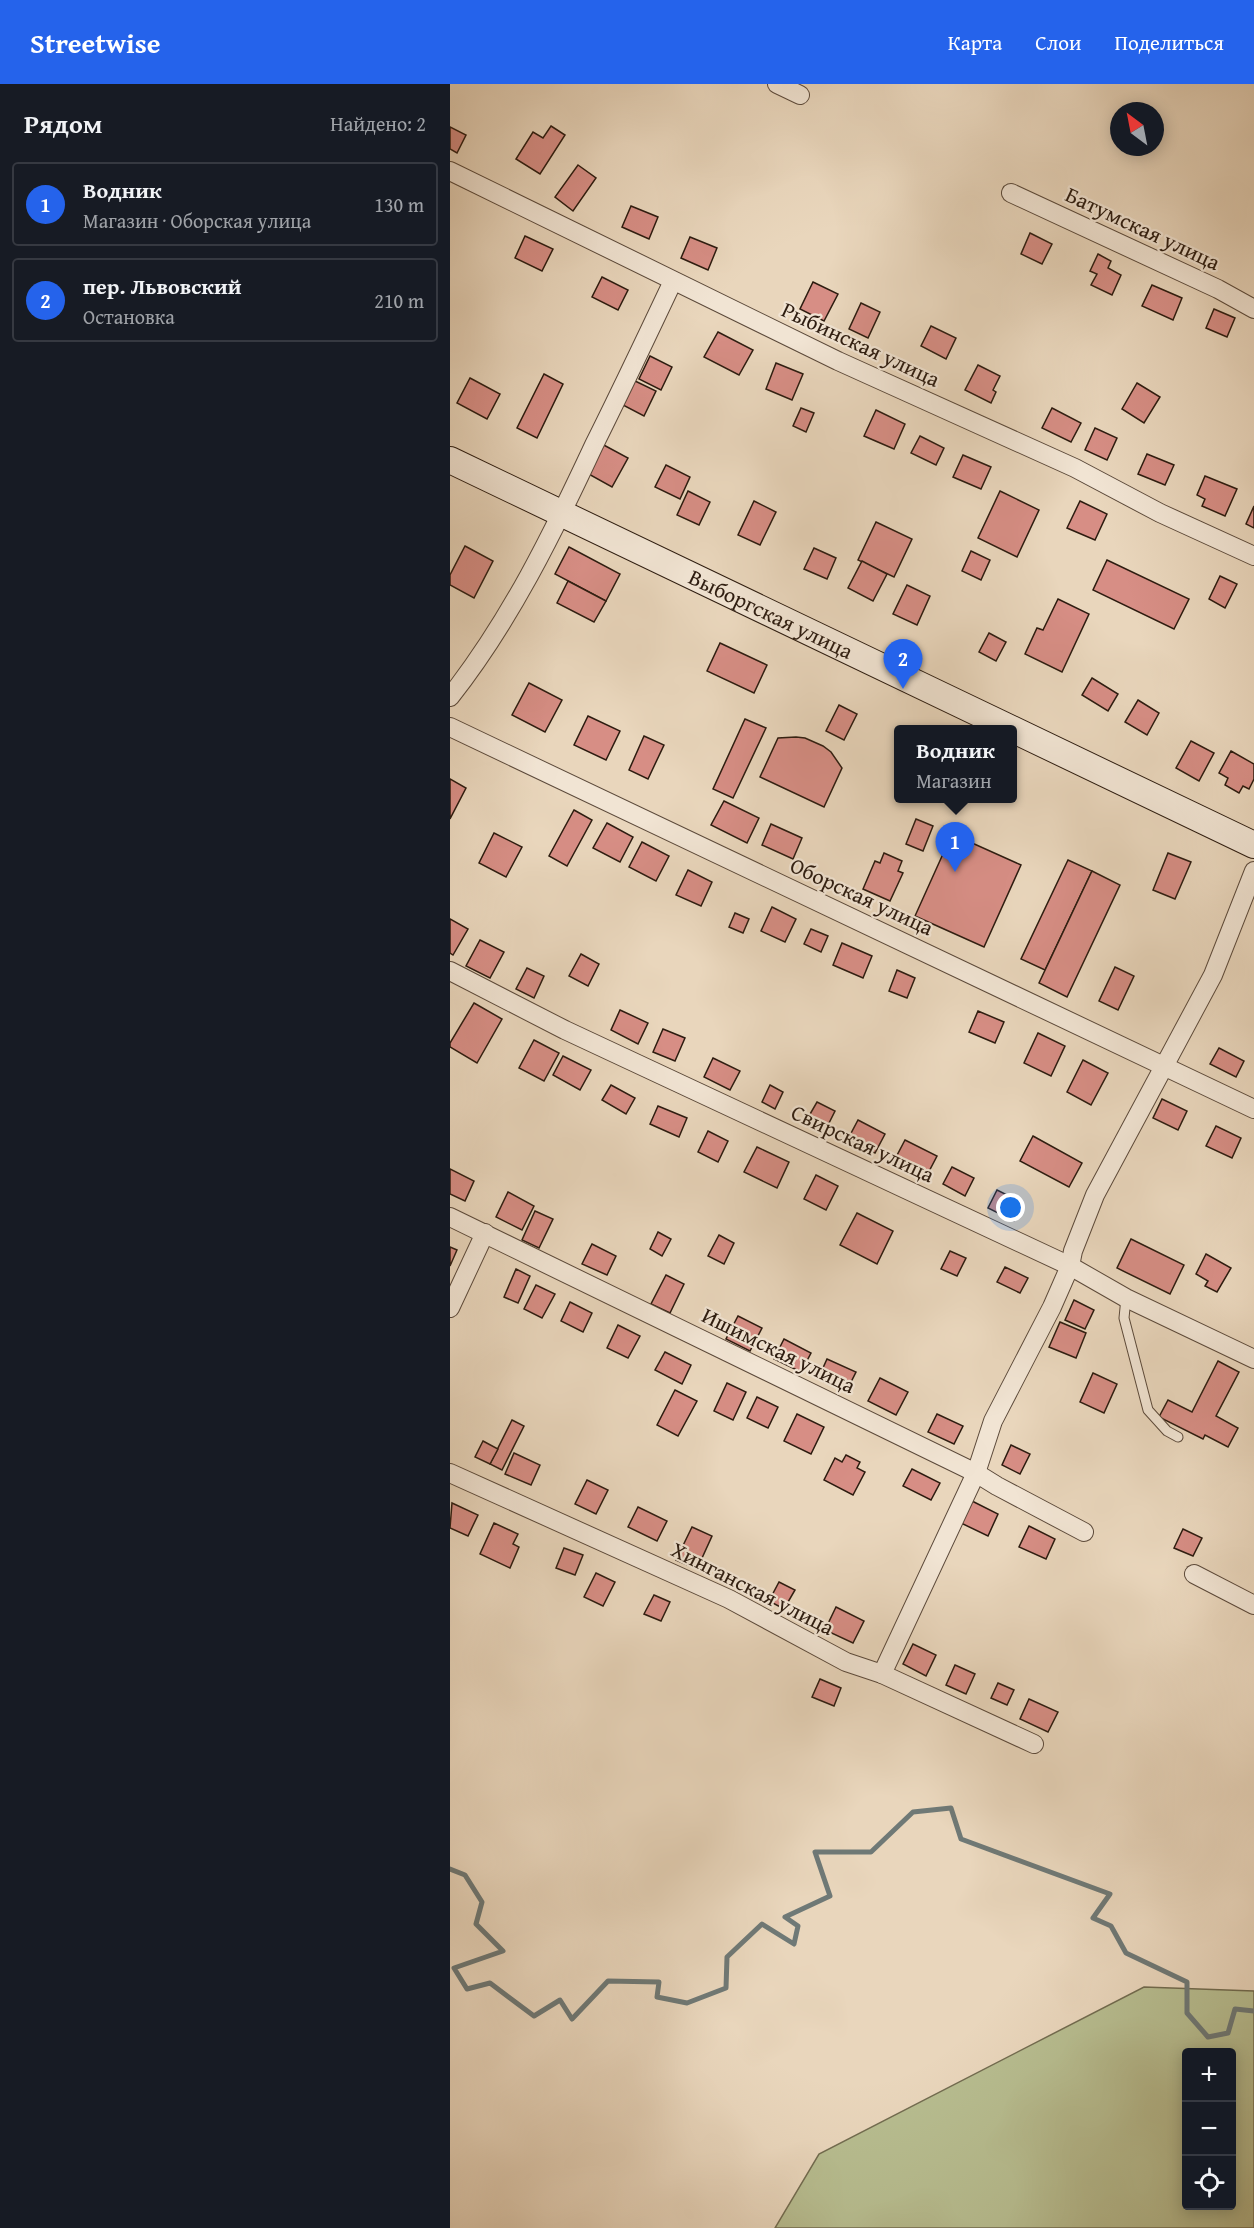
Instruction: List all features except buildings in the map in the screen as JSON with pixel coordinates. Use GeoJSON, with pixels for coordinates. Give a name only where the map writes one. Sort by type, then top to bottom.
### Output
{"type":"FeatureCollection","features":[{"type":"Feature","properties":{"kind":"street"},"geometry":{"type":"LineString","coordinates":[[777,84],[800,95]]}},
{"type":"Feature","properties":{"kind":"street","name":"Рыбинская улица"},"geometry":{"type":"LineString","coordinates":[[450,171],[838,361],[1075,468],[1160,513],[1254,556]]}},
{"type":"Feature","properties":{"kind":"street","name":"Батумская улица"},"geometry":{"type":"LineString","coordinates":[[1011,193],[1197,279],[1254,309]]}},
{"type":"Feature","properties":{"kind":"street"},"geometry":{"type":"LineString","coordinates":[[450,697],[470,672],[512,606],[562,514],[673,281]]}},
{"type":"Feature","properties":{"kind":"street","name":"Выборгская улица"},"geometry":{"type":"LineString","coordinates":[[450,460],[1003,725]]}},
{"type":"Feature","properties":{"kind":"street","name":"Оборская улица"},"geometry":{"type":"LineString","coordinates":[[450,727],[1254,1109]]}},
{"type":"Feature","properties":{"kind":"street","name":"Выборгская улица"},"geometry":{"type":"LineString","coordinates":[[1017,732],[1254,845]]}},
{"type":"Feature","properties":{"kind":"street"},"geometry":{"type":"LineString","coordinates":[[882,1674],[976,1473],[993,1421],[1052,1307],[1070,1266],[1095,1195],[1213,975],[1254,871]]}},
{"type":"Feature","properties":{"kind":"street","name":"Свирская улица"},"geometry":{"type":"LineString","coordinates":[[450,971],[565,1030],[1070,1266],[1126,1298],[1254,1359]]}},
{"type":"Feature","properties":{"kind":"street","name":"Ишимская улица"},"geometry":{"type":"LineString","coordinates":[[450,1217],[976,1473],[1084,1532]]}},
{"type":"Feature","properties":{"kind":"street"},"geometry":{"type":"LineString","coordinates":[[450,1308],[485,1233]]}},
{"type":"Feature","properties":{"kind":"street","name":"Хинганская улица"},"geometry":{"type":"LineString","coordinates":[[450,1473],[729,1599],[846,1662],[882,1674],[1034,1744]]}},
{"type":"Feature","properties":{"kind":"street"},"geometry":{"type":"LineString","coordinates":[[1194,1574],[1254,1605]]}},
{"type":"Feature","properties":{"kind":"lane"},"geometry":{"type":"LineString","coordinates":[[1126,1298],[1124,1318],[1148,1410],[1162,1426],[1178,1437]]}},
{"type":"Feature","properties":{"kind":"green space"},"geometry":{"type":"Polygon","coordinates":[[[1144,1987],[1254,1991],[1254,2228],[775,2228],[819,2154],[1144,1987]]]}},
{"type":"Feature","properties":{"kind":"waterway"},"geometry":{"type":"LineString","coordinates":[[450,1869],[465,1875],[482,1902],[476,1924],[503,1951],[454,1968],[467,1989],[490,1983],[534,2016],[560,2000],[572,2019],[608,1981],[659,1982],[657,1997],[687,2003],[726,1988],[727,1957],[762,1924],[794,1944],[798,1926],[785,1917],[830,1896],[815,1852],[871,1852],[913,1812],[951,1808],[961,1839],[1110,1894],[1093,1918],[1111,1926],[1126,1953],[1187,1982],[1187,2013],[1208,2037],[1228,2033],[1235,2009],[1254,2011]]}},
{"type":"Feature","properties":{"kind":"place","name":"пер. Львовский"},"geometry":{"type":"Point","coordinates":[903,689]}},
{"type":"Feature","properties":{"kind":"place","name":"Водник"},"geometry":{"type":"Point","coordinates":[955,872]}}]}
